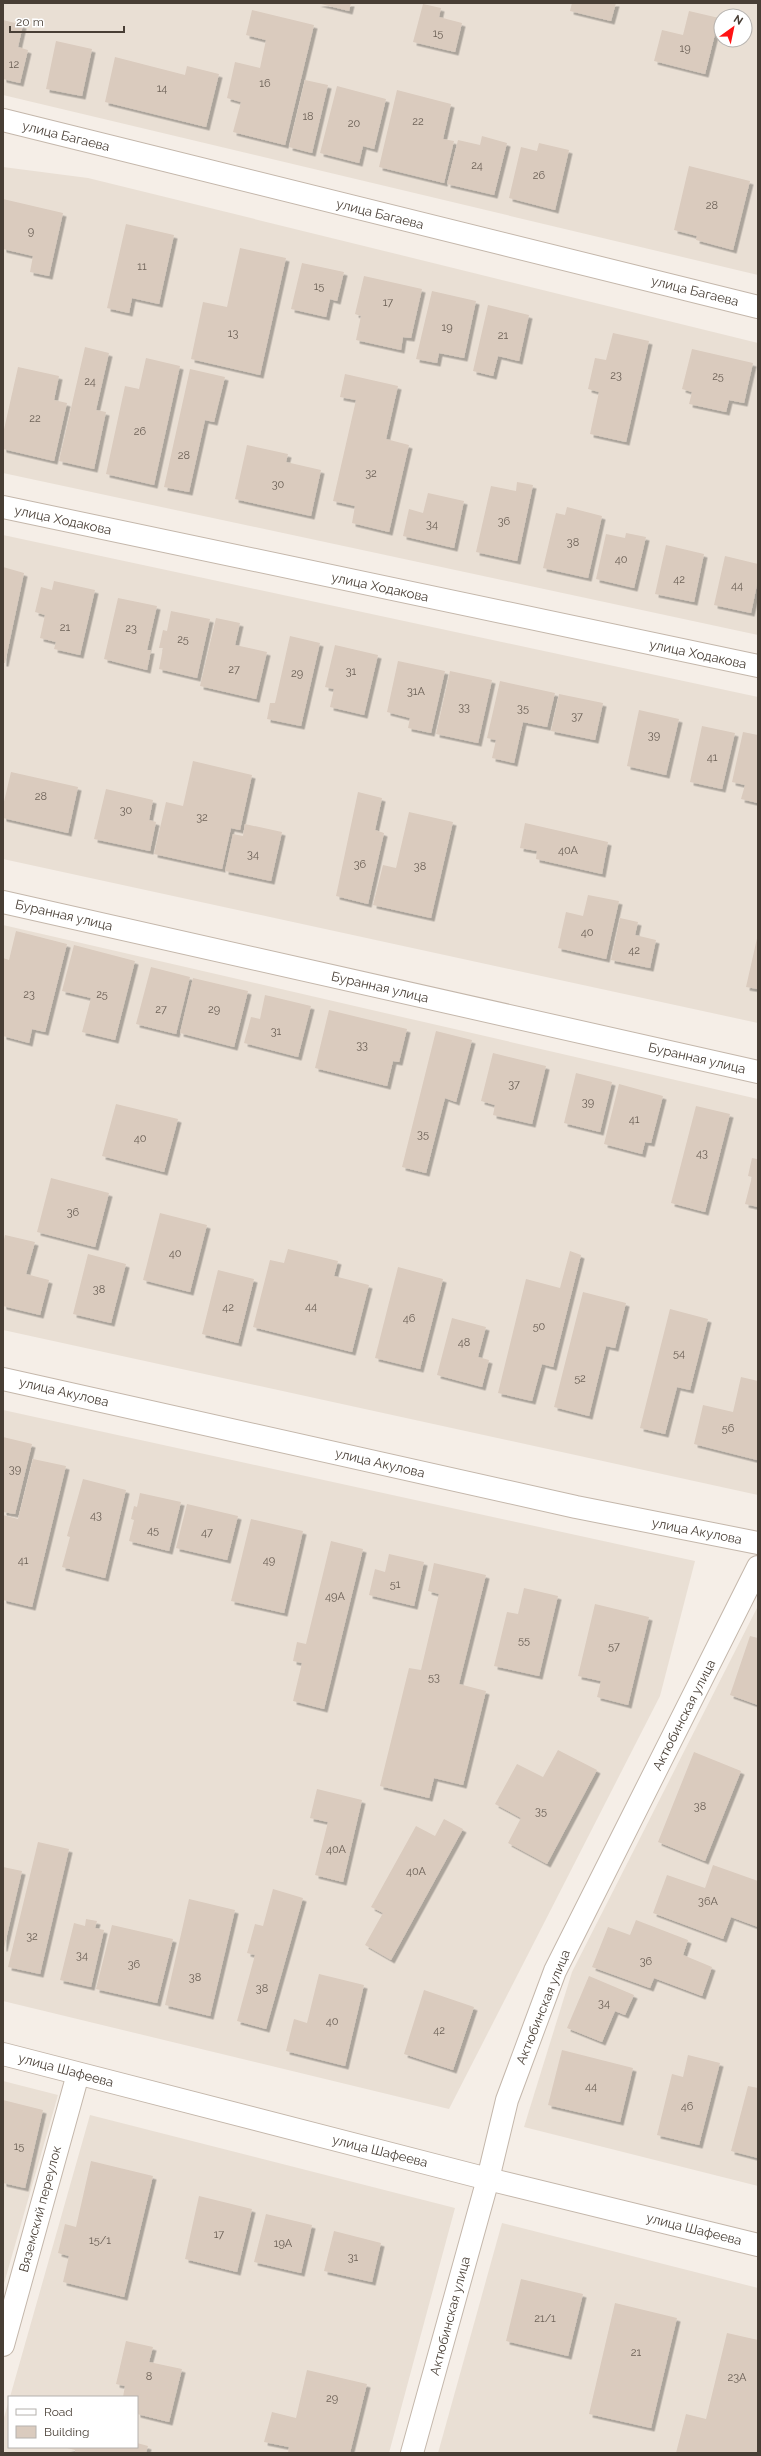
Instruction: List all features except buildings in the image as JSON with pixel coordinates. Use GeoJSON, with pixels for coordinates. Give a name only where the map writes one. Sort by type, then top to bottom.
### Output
{"type":"FeatureCollection","features":[{"type":"Feature","properties":{"kind":"street","name":"улица Багаева"},"geometry":{"type":"LineString","coordinates":[[3,120],[758,307]]}},
{"type":"Feature","properties":{"kind":"street","name":"улица Ходакова"},"geometry":{"type":"LineString","coordinates":[[3,507],[758,666]]}},
{"type":"Feature","properties":{"kind":"street","name":"Буранная улица"},"geometry":{"type":"LineString","coordinates":[[3,902],[758,1072]]}},
{"type":"Feature","properties":{"kind":"street","name":"улица Акулова"},"geometry":{"type":"LineString","coordinates":[[3,1379],[576,1507],[758,1543]]}},
{"type":"Feature","properties":{"kind":"street","name":"Актюбинская улица"},"geometry":{"type":"LineString","coordinates":[[412,2453],[488,2179],[507,2100],[555,1971],[758,1567]]}},
{"type":"Feature","properties":{"kind":"street","name":"улица Шафеева"},"geometry":{"type":"LineString","coordinates":[[3,2054],[488,2179],[758,2245]]}},
{"type":"Feature","properties":{"kind":"street","name":"Вяземский переулок"},"geometry":{"type":"LineString","coordinates":[[3,2345],[78,2074]]}},
{"type":"Feature","properties":{"kind":"shaded area"},"geometry":{"type":"Polygon","coordinates":[[[3,3],[758,3],[758,275],[3,95],[3,3]]]}},
{"type":"Feature","properties":{"kind":"shaded area"},"geometry":{"type":"Polygon","coordinates":[[[3,167],[88,178],[758,343],[758,635],[3,473],[3,167]]]}},
{"type":"Feature","properties":{"kind":"shaded area"},"geometry":{"type":"Polygon","coordinates":[[[3,535],[758,697],[758,1023],[3,859],[3,535]]]}},
{"type":"Feature","properties":{"kind":"shaded area"},"geometry":{"type":"Polygon","coordinates":[[[3,925],[758,1099],[758,1495],[3,1330],[3,925]]]}},
{"type":"Feature","properties":{"kind":"shaded area"},"geometry":{"type":"Polygon","coordinates":[[[3,1410],[695,1561],[660,1696],[449,2109],[3,2001],[3,1410]]]}},
{"type":"Feature","properties":{"kind":"shaded area"},"geometry":{"type":"Polygon","coordinates":[[[758,1606],[758,2186],[524,2127],[572,1972],[758,1606]]]}},
{"type":"Feature","properties":{"kind":"shaded area"},"geometry":{"type":"Polygon","coordinates":[[[3,2081],[58,2095],[3,2287],[3,2081]]]}},
{"type":"Feature","properties":{"kind":"shaded area"},"geometry":{"type":"Polygon","coordinates":[[[90,2115],[455,2208],[389,2453],[3,2453],[3,2421],[8,2404],[8,2448],[138,2448],[138,2396],[10,2396],[90,2115]]]}},
{"type":"Feature","properties":{"kind":"shaded area"},"geometry":{"type":"Polygon","coordinates":[[[502,2223],[758,2288],[758,2453],[438,2453],[502,2223]]]}}]}
